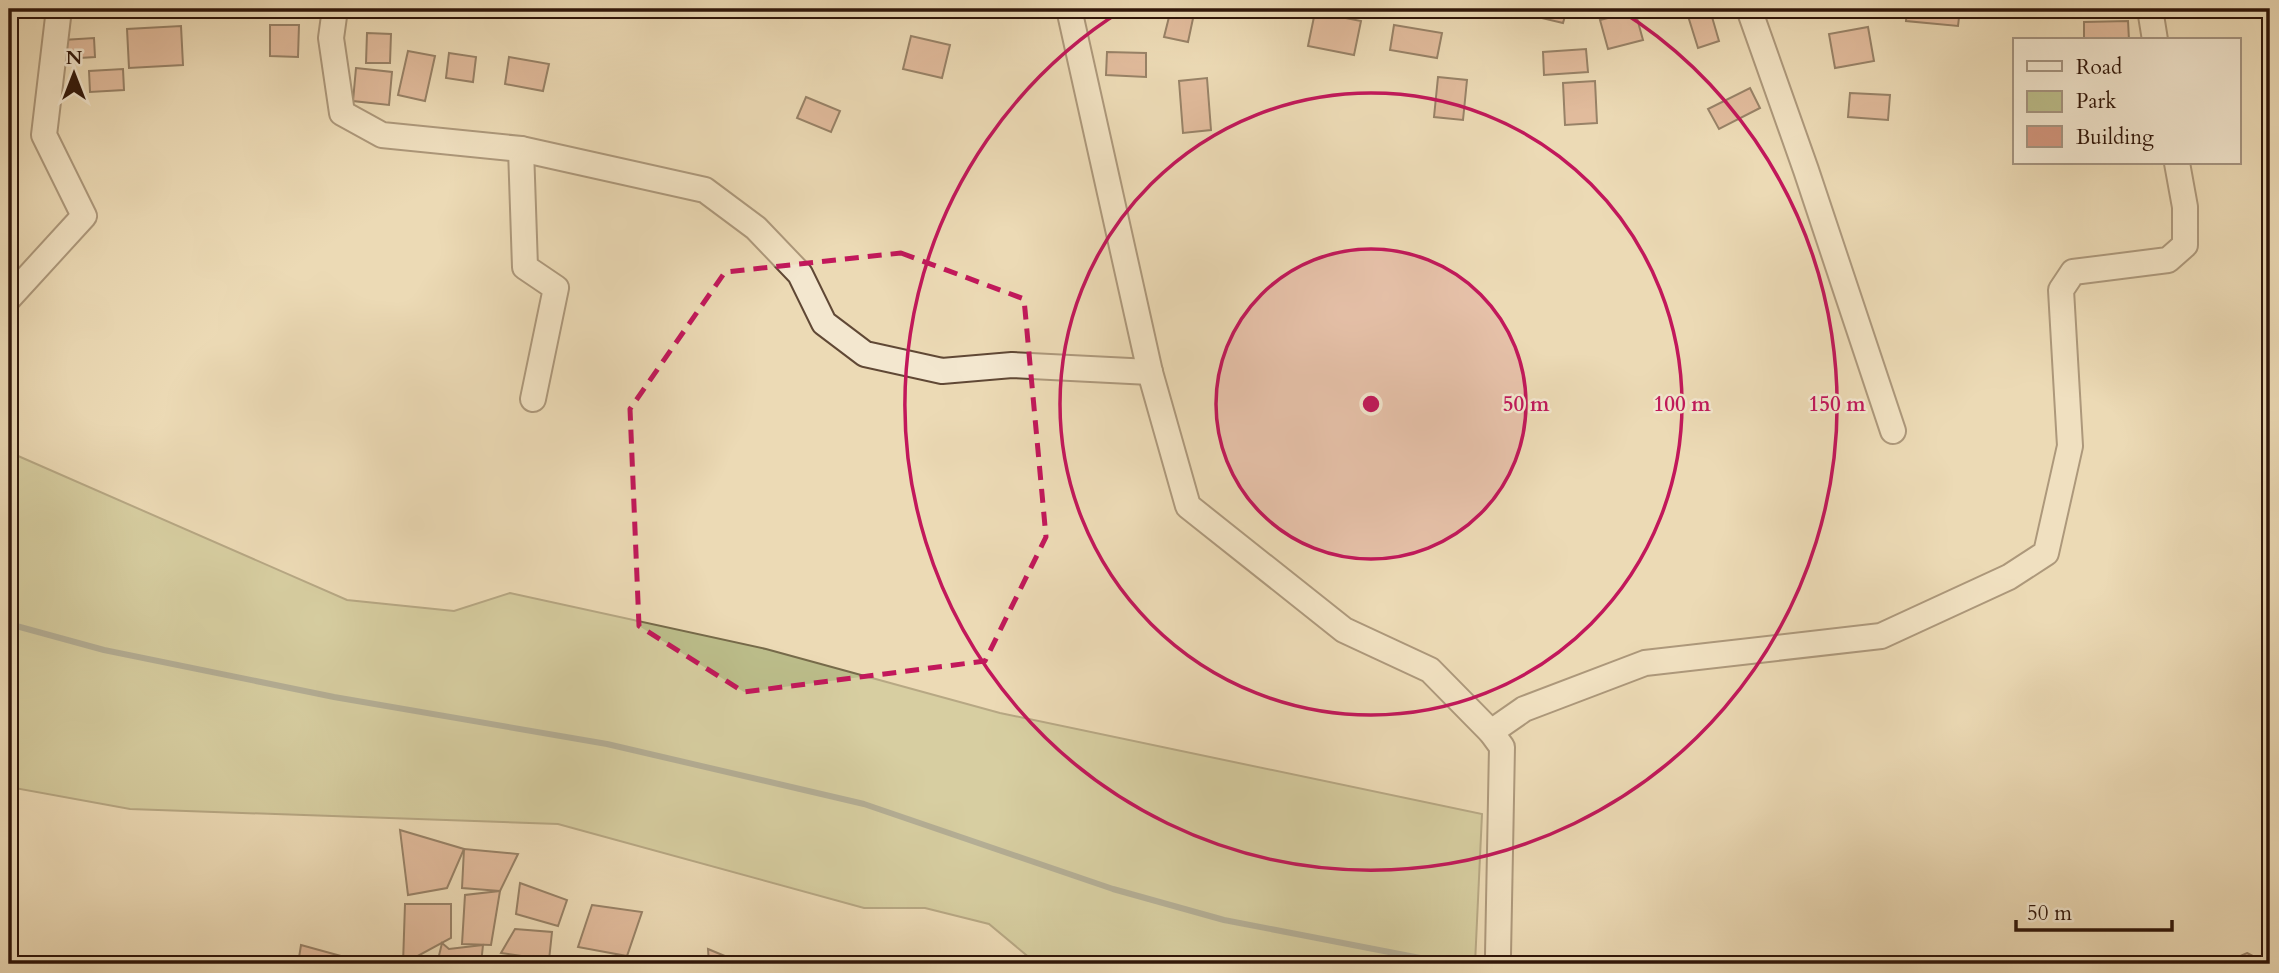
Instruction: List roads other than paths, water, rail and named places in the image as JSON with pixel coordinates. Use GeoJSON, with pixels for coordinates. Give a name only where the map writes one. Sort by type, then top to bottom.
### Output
{"type":"FeatureCollection","features":[{"type":"Feature","properties":{"kind":"street"},"geometry":{"type":"LineString","coordinates":[[9,298],[84,216],[44,135],[59,9]]}},
{"type":"Feature","properties":{"kind":"street"},"geometry":{"type":"LineString","coordinates":[[335,9],[331,38],[342,113],[382,135],[521,149],[705,190],[756,228],[800,274],[824,323],[865,354],[942,371],[1012,365],[1150,372]]}},
{"type":"Feature","properties":{"kind":"street"},"geometry":{"type":"LineString","coordinates":[[1069,9],[1150,372],[1188,506],[1344,630],[1430,670],[1491,732],[1502,747],[1498,954]]}},
{"type":"Feature","properties":{"kind":"street"},"geometry":{"type":"LineString","coordinates":[[1749,9],[1893,431]]}},
{"type":"Feature","properties":{"kind":"street"},"geometry":{"type":"LineString","coordinates":[[2150,9],[2155,38]]}},
{"type":"Feature","properties":{"kind":"street"},"geometry":{"type":"LineString","coordinates":[[521,149],[524,267],[556,288],[533,399]]}},
{"type":"Feature","properties":{"kind":"street"},"geometry":{"type":"LineString","coordinates":[[1491,732],[1524,709],[1646,663],[1881,636],[2009,577],[2046,553],[2070,446],[2062,290],[2073,272],[2168,260],[2185,245],[2185,207],[2177,164]]}},
{"type":"Feature","properties":{"kind":"waterway"},"geometry":{"type":"LineString","coordinates":[[9,624],[104,650],[334,697],[607,744],[864,804],[1113,889],[1224,920],[1420,958],[1495,964]]}}]}
